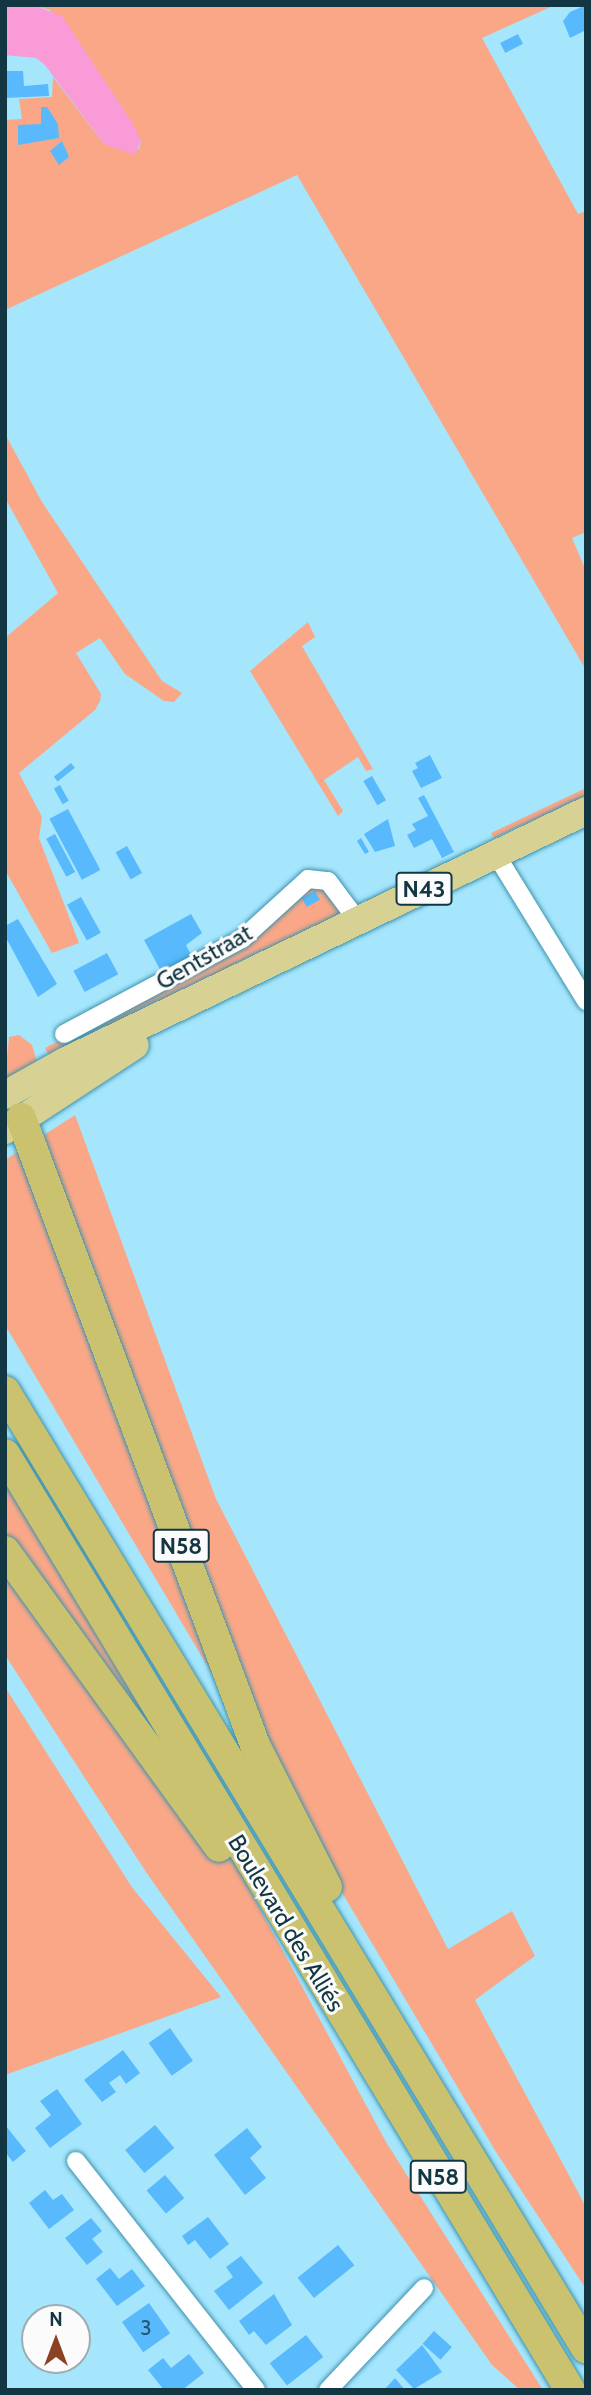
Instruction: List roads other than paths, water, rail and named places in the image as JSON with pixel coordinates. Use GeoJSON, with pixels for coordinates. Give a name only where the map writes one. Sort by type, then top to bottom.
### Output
{"type":"FeatureCollection","features":[{"type":"Feature","properties":{"kind":"highway","name":"N58"},"geometry":{"type":"LineString","coordinates":[[9,1113],[255,1745],[335,1903],[354,1967]]}},
{"type":"Feature","properties":{"kind":"highway","name":"Boulevard des Alliés"},"geometry":{"type":"LineString","coordinates":[[5,1391],[586,2348]]}},
{"type":"Feature","properties":{"kind":"highway","name":"Boulevard des Alliés"},"geometry":{"type":"LineString","coordinates":[[5,1454],[309,1963],[570,2390]]}},
{"type":"Feature","properties":{"kind":"highway","name":"N58"},"geometry":{"type":"LineString","coordinates":[[5,1551],[172,1777],[244,1884],[309,1963]]}},
{"type":"Feature","properties":{"kind":"main road","name":"N43"},"geometry":{"type":"LineString","coordinates":[[9,1113],[262,967],[586,811]]}},
{"type":"Feature","properties":{"kind":"street"},"geometry":{"type":"LineString","coordinates":[[495,853],[586,1001]]}},
{"type":"Feature","properties":{"kind":"street","name":"Gentstraat"},"geometry":{"type":"LineString","coordinates":[[64,1034],[242,939],[308,879],[328,881],[358,921]]}},
{"type":"Feature","properties":{"kind":"street"},"geometry":{"type":"LineString","coordinates":[[76,2161],[256,2390]]}},
{"type":"Feature","properties":{"kind":"street"},"geometry":{"type":"LineString","coordinates":[[328,2390],[424,2288]]}}]}
